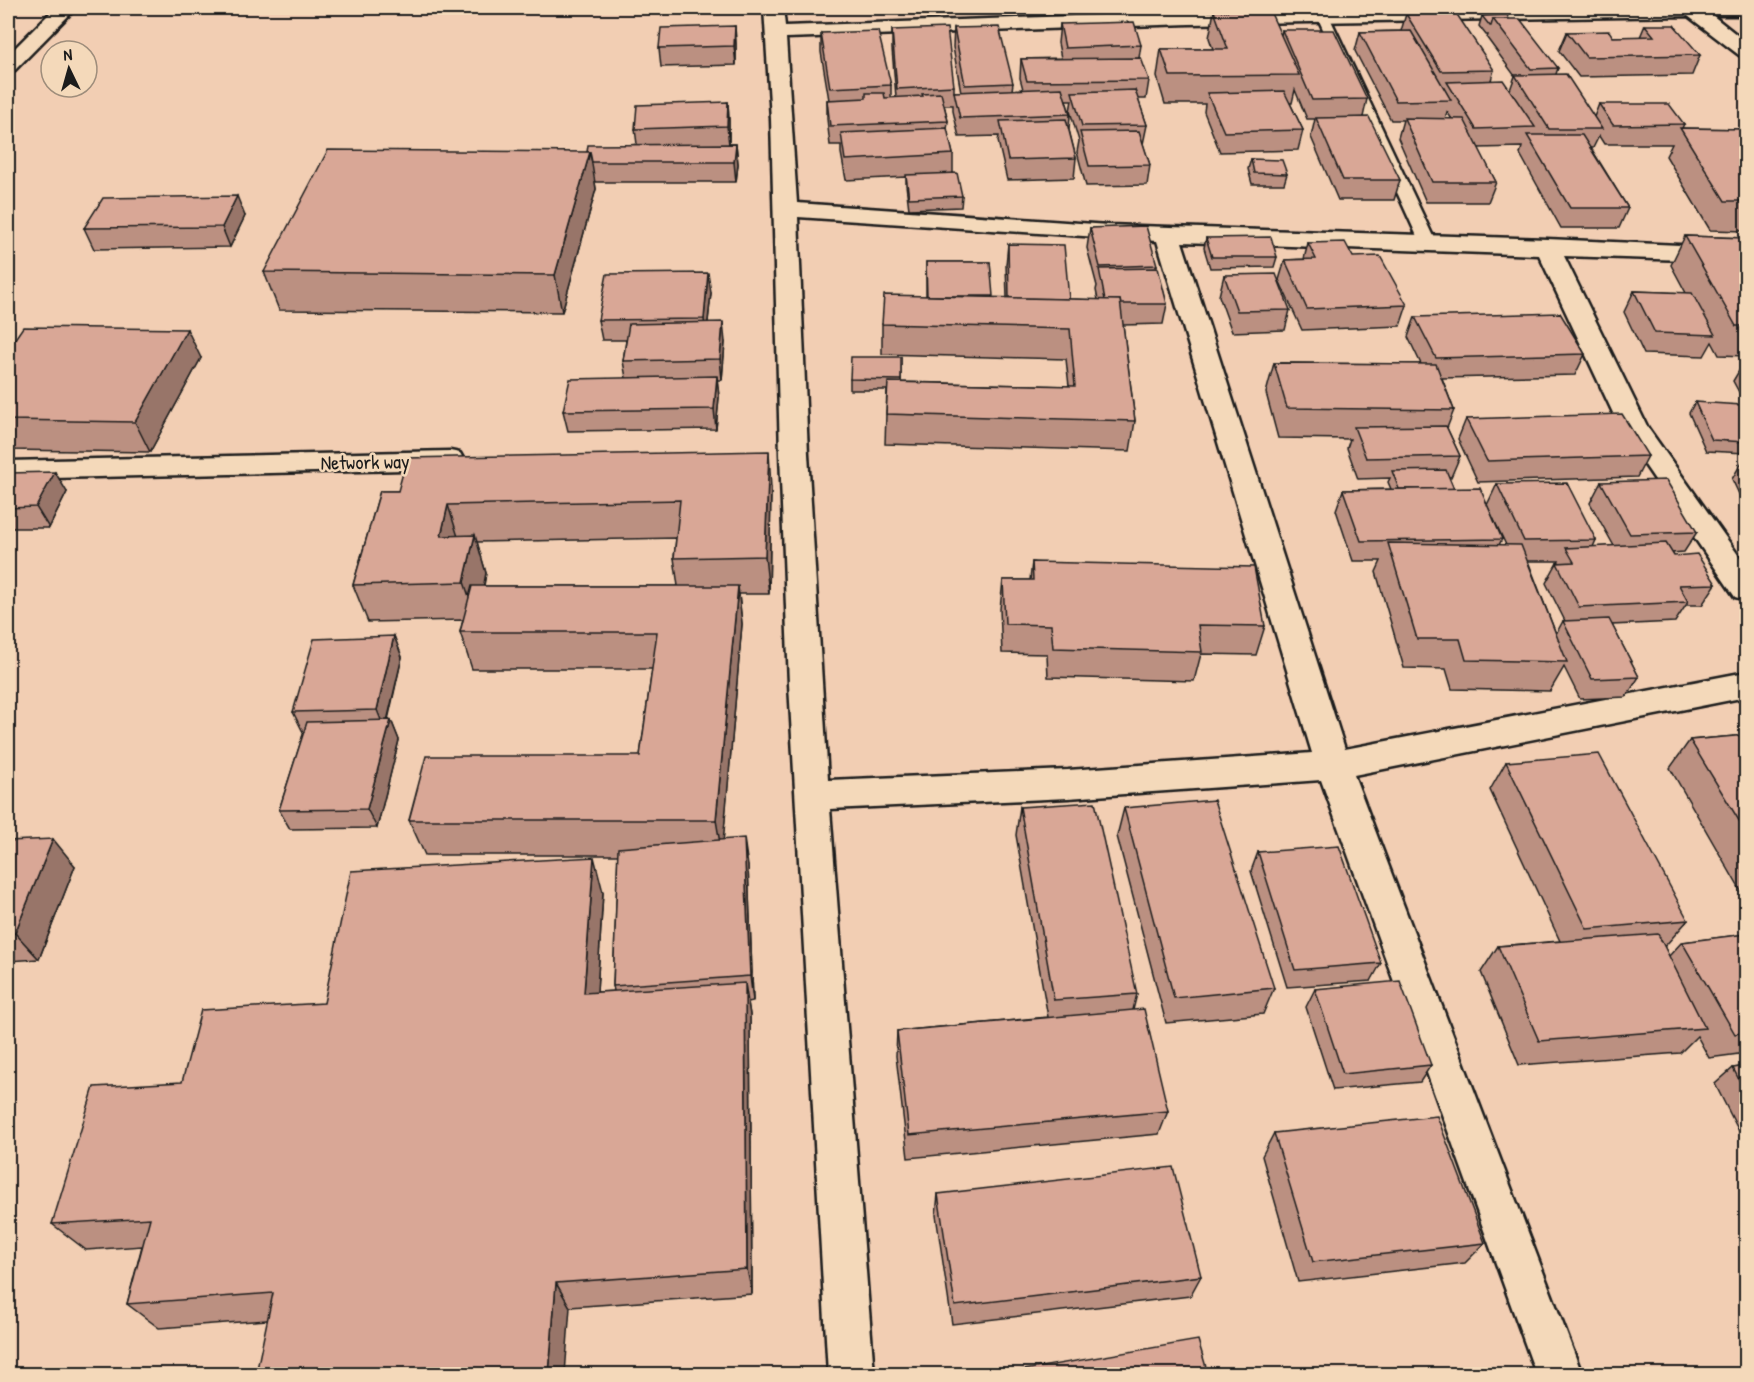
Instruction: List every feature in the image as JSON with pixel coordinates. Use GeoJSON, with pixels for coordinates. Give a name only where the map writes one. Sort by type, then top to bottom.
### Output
{"type":"FeatureCollection","features":[{"type":"Feature","properties":{"kind":"street"},"geometry":{"type":"LineString","coordinates":[[8,66],[66,8]]}},
{"type":"Feature","properties":{"kind":"street"},"geometry":{"type":"LineString","coordinates":[[1692,9],[1746,51]]}},
{"type":"Feature","properties":{"kind":"street"},"geometry":{"type":"LineString","coordinates":[[851,1374],[813,795],[782,453],[787,209],[775,20],[1323,16],[1746,9]]}},
{"type":"Feature","properties":{"kind":"street"},"geometry":{"type":"LineString","coordinates":[[787,209],[1108,232],[1429,245],[1547,246],[1746,255]]}},
{"type":"Feature","properties":{"kind":"street"},"geometry":{"type":"LineString","coordinates":[[1167,233],[1333,765],[1559,1374]]}},
{"type":"Feature","properties":{"kind":"street"},"geometry":{"type":"LineString","coordinates":[[1547,246],[1635,430],[1746,589]]}},
{"type":"Feature","properties":{"kind":"street","name":"Network way"},"geometry":{"type":"LineString","coordinates":[[8,470],[472,460]]}},
{"type":"Feature","properties":{"kind":"street"},"geometry":{"type":"LineString","coordinates":[[813,795],[1068,784],[1333,765],[1746,684]]}},
{"type":"Feature","properties":{"kind":"lane"},"geometry":{"type":"LineString","coordinates":[[1323,16],[1429,245]]}},
{"type":"Feature","properties":{"kind":"building"},"geometry":{"type":"Polygon","coordinates":[[[1214,11],[1270,11],[1299,75],[1170,76],[1161,49],[1228,49],[1214,11]]]}},
{"type":"Feature","properties":{"kind":"building"},"geometry":{"type":"Polygon","coordinates":[[[1456,13],[1494,70],[1441,71],[1406,14],[1456,13]]]}},
{"type":"Feature","properties":{"kind":"building"},"geometry":{"type":"Polygon","coordinates":[[[1507,15],[1509,19],[1493,19],[1491,26],[1482,16],[1507,15]]]}},
{"type":"Feature","properties":{"kind":"building"},"geometry":{"type":"Polygon","coordinates":[[[1493,19],[1520,19],[1558,68],[1531,69],[1493,19]]]}},
{"type":"Feature","properties":{"kind":"building"},"geometry":{"type":"Polygon","coordinates":[[[1134,22],[1141,45],[1065,48],[1060,24],[1134,22]]]}},
{"type":"Feature","properties":{"kind":"building"},"geometry":{"type":"Polygon","coordinates":[[[1645,25],[1674,25],[1700,55],[1586,57],[1567,32],[1609,31],[1613,37],[1654,36],[1645,25]]]}},
{"type":"Feature","properties":{"kind":"building"},"geometry":{"type":"Polygon","coordinates":[[[735,26],[734,46],[659,48],[661,28],[735,26]]]}},
{"type":"Feature","properties":{"kind":"building"},"geometry":{"type":"Polygon","coordinates":[[[999,27],[1013,83],[965,85],[954,28],[999,27]]]}},
{"type":"Feature","properties":{"kind":"building"},"geometry":{"type":"Polygon","coordinates":[[[947,28],[954,86],[897,89],[892,30],[947,28]]]}},
{"type":"Feature","properties":{"kind":"building"},"geometry":{"type":"Polygon","coordinates":[[[1282,30],[1334,30],[1367,99],[1312,100],[1282,30]]]}},
{"type":"Feature","properties":{"kind":"building"},"geometry":{"type":"Polygon","coordinates":[[[878,31],[891,85],[830,88],[821,33],[878,31]]]}},
{"type":"Feature","properties":{"kind":"building"},"geometry":{"type":"Polygon","coordinates":[[[1411,31],[1451,100],[1396,101],[1360,32],[1411,31]]]}},
{"type":"Feature","properties":{"kind":"building"},"geometry":{"type":"Polygon","coordinates":[[[1141,58],[1149,80],[1027,81],[1021,59],[1141,58]]]}},
{"type":"Feature","properties":{"kind":"building"},"geometry":{"type":"Polygon","coordinates":[[[1566,74],[1602,129],[1549,129],[1515,75],[1566,74]]]}},
{"type":"Feature","properties":{"kind":"building"},"geometry":{"type":"Polygon","coordinates":[[[1503,80],[1535,127],[1476,129],[1447,82],[1503,80]]]}},
{"type":"Feature","properties":{"kind":"building"},"geometry":{"type":"Polygon","coordinates":[[[1062,88],[1070,114],[960,118],[954,92],[1062,88]]]}},
{"type":"Feature","properties":{"kind":"building"},"geometry":{"type":"Polygon","coordinates":[[[1135,90],[1147,125],[1082,126],[1072,92],[1135,90]]]}},
{"type":"Feature","properties":{"kind":"building"},"geometry":{"type":"Polygon","coordinates":[[[1284,91],[1303,130],[1224,132],[1207,93],[1284,91]]]}},
{"type":"Feature","properties":{"kind":"building"},"geometry":{"type":"Polygon","coordinates":[[[866,93],[884,93],[885,98],[941,93],[948,121],[830,126],[827,100],[866,98],[866,93]]]}},
{"type":"Feature","properties":{"kind":"building"},"geometry":{"type":"Polygon","coordinates":[[[728,102],[727,126],[635,129],[637,105],[728,102]]]}},
{"type":"Feature","properties":{"kind":"building"},"geometry":{"type":"Polygon","coordinates":[[[1599,104],[1669,104],[1684,124],[1613,125],[1599,104]]]}},
{"type":"Feature","properties":{"kind":"building"},"geometry":{"type":"Polygon","coordinates":[[[1369,117],[1400,180],[1343,180],[1316,118],[1369,117]]]}},
{"type":"Feature","properties":{"kind":"building"},"geometry":{"type":"Polygon","coordinates":[[[1404,118],[1464,119],[1496,182],[1432,182],[1404,118]]]}},
{"type":"Feature","properties":{"kind":"building"},"geometry":{"type":"Polygon","coordinates":[[[1066,119],[1076,158],[1008,160],[1000,121],[1066,119]]]}},
{"type":"Feature","properties":{"kind":"building"},"geometry":{"type":"Polygon","coordinates":[[[947,128],[953,154],[845,160],[841,133],[947,128]]]}},
{"type":"Feature","properties":{"kind":"building"},"geometry":{"type":"Polygon","coordinates":[[[1680,128],[1746,129],[1746,201],[1725,201],[1680,128]]]}},
{"type":"Feature","properties":{"kind":"building"},"geometry":{"type":"Polygon","coordinates":[[[1139,131],[1150,165],[1089,166],[1080,132],[1139,131]]]}},
{"type":"Feature","properties":{"kind":"building"},"geometry":{"type":"Polygon","coordinates":[[[1527,135],[1582,135],[1628,208],[1570,208],[1527,135]]]}},
{"type":"Feature","properties":{"kind":"building"},"geometry":{"type":"Polygon","coordinates":[[[736,144],[734,162],[592,162],[590,152],[587,152],[588,145],[736,144]]]}},
{"type":"Feature","properties":{"kind":"building"},"geometry":{"type":"Polygon","coordinates":[[[328,150],[590,152],[555,275],[264,272],[328,150]]]}},
{"type":"Feature","properties":{"kind":"building"},"geometry":{"type":"Polygon","coordinates":[[[1251,159],[1282,160],[1287,174],[1254,173],[1251,159]]]}},
{"type":"Feature","properties":{"kind":"building"},"geometry":{"type":"Polygon","coordinates":[[[957,173],[962,196],[909,198],[906,175],[957,173]]]}},
{"type":"Feature","properties":{"kind":"building"},"geometry":{"type":"Polygon","coordinates":[[[237,196],[222,227],[84,228],[103,198],[237,196]]]}},
{"type":"Feature","properties":{"kind":"building"},"geometry":{"type":"Polygon","coordinates":[[[1146,226],[1157,265],[1100,267],[1090,228],[1146,226]]]}},
{"type":"Feature","properties":{"kind":"building"},"geometry":{"type":"Polygon","coordinates":[[[1685,236],[1746,238],[1746,326],[1736,326],[1685,236]]]}},
{"type":"Feature","properties":{"kind":"building"},"geometry":{"type":"Polygon","coordinates":[[[1271,237],[1277,257],[1212,257],[1206,238],[1271,237]]]}},
{"type":"Feature","properties":{"kind":"building"},"geometry":{"type":"Polygon","coordinates":[[[1345,242],[1353,257],[1380,256],[1407,305],[1307,309],[1285,260],[1316,259],[1308,243],[1345,242]]]}},
{"type":"Feature","properties":{"kind":"building"},"geometry":{"type":"Polygon","coordinates":[[[1008,244],[1064,245],[1069,299],[1009,298],[1008,244]]]}},
{"type":"Feature","properties":{"kind":"building"},"geometry":{"type":"Polygon","coordinates":[[[926,262],[990,262],[993,296],[927,296],[926,262]]]}},
{"type":"Feature","properties":{"kind":"building"},"geometry":{"type":"Polygon","coordinates":[[[1158,268],[1167,304],[1121,304],[1120,300],[1105,300],[1099,269],[1158,268]]]}},
{"type":"Feature","properties":{"kind":"building"},"geometry":{"type":"Polygon","coordinates":[[[708,273],[704,319],[598,320],[607,274],[708,273]]]}},
{"type":"Feature","properties":{"kind":"building"},"geometry":{"type":"Polygon","coordinates":[[[1276,274],[1290,310],[1237,311],[1224,275],[1276,274]]]}},
{"type":"Feature","properties":{"kind":"building"},"geometry":{"type":"Polygon","coordinates":[[[1634,291],[1692,293],[1715,335],[1655,333],[1634,291]]]}},
{"type":"Feature","properties":{"kind":"building"},"geometry":{"type":"Polygon","coordinates":[[[884,295],[1120,300],[1135,421],[886,414],[888,382],[1075,386],[1070,329],[882,324],[884,295]]]}},
{"type":"Feature","properties":{"kind":"building"},"geometry":{"type":"Polygon","coordinates":[[[1560,313],[1585,354],[1436,358],[1415,317],[1560,313]]]}},
{"type":"Feature","properties":{"kind":"building"},"geometry":{"type":"Polygon","coordinates":[[[723,322],[720,359],[623,361],[629,324],[723,322]]]}},
{"type":"Feature","properties":{"kind":"building"},"geometry":{"type":"Polygon","coordinates":[[[23,327],[187,329],[135,422],[8,420],[8,349],[23,327]]]}},
{"type":"Feature","properties":{"kind":"building"},"geometry":{"type":"Polygon","coordinates":[[[851,357],[901,357],[901,380],[850,379],[851,357]]]}},
{"type":"Feature","properties":{"kind":"building"},"geometry":{"type":"Polygon","coordinates":[[[1274,363],[1436,364],[1454,410],[1287,408],[1274,363]]]}},
{"type":"Feature","properties":{"kind":"building"},"geometry":{"type":"Polygon","coordinates":[[[717,376],[714,409],[563,411],[570,379],[717,376]]]}},
{"type":"Feature","properties":{"kind":"building"},"geometry":{"type":"Polygon","coordinates":[[[1695,402],[1742,405],[1746,413],[1746,442],[1712,440],[1695,402]]]}},
{"type":"Feature","properties":{"kind":"building"},"geometry":{"type":"Polygon","coordinates":[[[1622,414],[1648,456],[1487,461],[1466,419],[1622,414]]]}},
{"type":"Feature","properties":{"kind":"building"},"geometry":{"type":"Polygon","coordinates":[[[1446,426],[1460,456],[1366,458],[1354,427],[1446,426]]]}},
{"type":"Feature","properties":{"kind":"building"},"geometry":{"type":"Polygon","coordinates":[[[769,451],[765,556],[674,558],[680,500],[448,505],[441,536],[475,535],[464,582],[353,585],[380,491],[398,491],[407,458],[769,451]]]}},
{"type":"Feature","properties":{"kind":"building"},"geometry":{"type":"Polygon","coordinates":[[[1446,470],[1454,489],[1399,489],[1392,471],[1446,470]]]}},
{"type":"Feature","properties":{"kind":"building"},"geometry":{"type":"Polygon","coordinates":[[[55,472],[36,507],[8,508],[8,473],[55,472]]]}},
{"type":"Feature","properties":{"kind":"building"},"geometry":{"type":"Polygon","coordinates":[[[1666,480],[1697,532],[1630,534],[1601,482],[1666,480]]]}},
{"type":"Feature","properties":{"kind":"building"},"geometry":{"type":"Polygon","coordinates":[[[1567,483],[1596,540],[1524,541],[1497,484],[1567,483]]]}},
{"type":"Feature","properties":{"kind":"building"},"geometry":{"type":"Polygon","coordinates":[[[1480,488],[1502,539],[1361,541],[1343,490],[1480,488]]]}},
{"type":"Feature","properties":{"kind":"building"},"geometry":{"type":"Polygon","coordinates":[[[1388,543],[1521,545],[1567,662],[1466,660],[1460,639],[1417,639],[1388,543]]]}},
{"type":"Feature","properties":{"kind":"building"},"geometry":{"type":"Polygon","coordinates":[[[1666,543],[1674,556],[1697,554],[1716,584],[1679,585],[1688,602],[1579,607],[1557,563],[1574,562],[1566,548],[1666,543]]]}},
{"type":"Feature","properties":{"kind":"building"},"geometry":{"type":"Polygon","coordinates":[[[1032,562],[1254,567],[1265,626],[1198,625],[1202,652],[1053,648],[1051,625],[1005,624],[1003,580],[1033,580],[1032,562]]]}},
{"type":"Feature","properties":{"kind":"building"},"geometry":{"type":"Polygon","coordinates":[[[472,586],[738,586],[716,820],[409,820],[426,756],[640,756],[657,632],[460,632],[472,586]]]}},
{"type":"Feature","properties":{"kind":"building"},"geometry":{"type":"Polygon","coordinates":[[[1609,619],[1639,677],[1592,679],[1563,621],[1609,619]]]}},
{"type":"Feature","properties":{"kind":"building"},"geometry":{"type":"Polygon","coordinates":[[[394,636],[377,710],[293,712],[314,639],[394,636]]]}},
{"type":"Feature","properties":{"kind":"building"},"geometry":{"type":"Polygon","coordinates":[[[391,720],[367,809],[279,810],[307,722],[391,720]]]}},
{"type":"Feature","properties":{"kind":"building"},"geometry":{"type":"Polygon","coordinates":[[[1746,735],[1746,832],[1690,740],[1746,735]]]}},
{"type":"Feature","properties":{"kind":"building"},"geometry":{"type":"Polygon","coordinates":[[[1599,754],[1688,920],[1587,929],[1506,762],[1599,754]]]}},
{"type":"Feature","properties":{"kind":"building"},"geometry":{"type":"Polygon","coordinates":[[[1214,800],[1274,988],[1174,998],[1124,808],[1214,800]]]}},
{"type":"Feature","properties":{"kind":"building"},"geometry":{"type":"Polygon","coordinates":[[[1095,802],[1137,994],[1054,1000],[1020,807],[1095,802]]]}},
{"type":"Feature","properties":{"kind":"building"},"geometry":{"type":"Polygon","coordinates":[[[744,838],[750,976],[613,986],[618,848],[744,838]]]}},
{"type":"Feature","properties":{"kind":"building"},"geometry":{"type":"Polygon","coordinates":[[[53,839],[15,933],[8,934],[8,841],[53,839]]]}},
{"type":"Feature","properties":{"kind":"building"},"geometry":{"type":"Polygon","coordinates":[[[1339,846],[1381,963],[1295,970],[1258,852],[1339,846]]]}},
{"type":"Feature","properties":{"kind":"building"},"geometry":{"type":"Polygon","coordinates":[[[594,857],[584,993],[745,983],[747,1269],[556,1283],[549,1374],[256,1374],[273,1293],[127,1304],[150,1218],[52,1224],[94,1087],[182,1082],[201,1010],[324,1003],[351,871],[594,857]]]}},
{"type":"Feature","properties":{"kind":"building"},"geometry":{"type":"Polygon","coordinates":[[[1658,934],[1705,1028],[1539,1041],[1498,946],[1658,934]]]}},
{"type":"Feature","properties":{"kind":"building"},"geometry":{"type":"Polygon","coordinates":[[[1746,934],[1746,1032],[1735,1034],[1682,942],[1746,934]]]}},
{"type":"Feature","properties":{"kind":"building"},"geometry":{"type":"Polygon","coordinates":[[[1400,981],[1431,1065],[1343,1074],[1315,989],[1400,981]]]}},
{"type":"Feature","properties":{"kind":"building"},"geometry":{"type":"Polygon","coordinates":[[[1144,1009],[1168,1111],[909,1135],[897,1031],[1144,1009]]]}},
{"type":"Feature","properties":{"kind":"building"},"geometry":{"type":"Polygon","coordinates":[[[1746,1066],[1746,1093],[1733,1068],[1746,1066]]]}},
{"type":"Feature","properties":{"kind":"building"},"geometry":{"type":"Polygon","coordinates":[[[1437,1116],[1485,1243],[1313,1262],[1274,1133],[1437,1116]]]}},
{"type":"Feature","properties":{"kind":"building"},"geometry":{"type":"Polygon","coordinates":[[[1173,1167],[1201,1276],[955,1306],[938,1194],[1173,1167]]]}},
{"type":"Feature","properties":{"kind":"building"},"geometry":{"type":"Polygon","coordinates":[[[1198,1340],[1208,1374],[1000,1374],[1198,1340]]]}}]}
